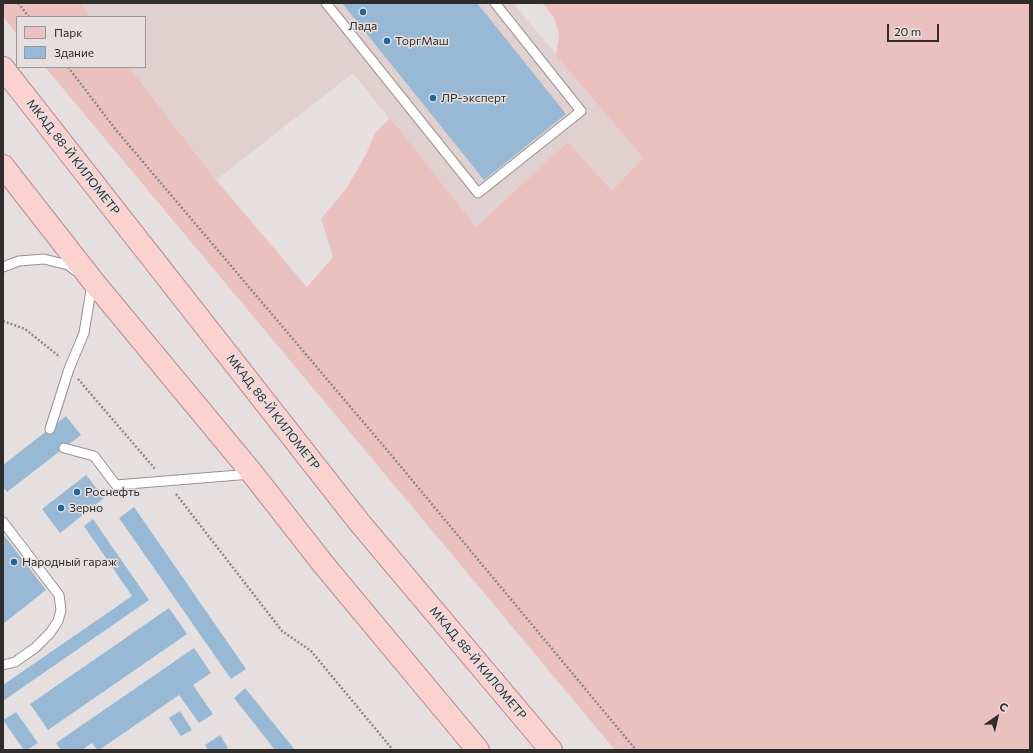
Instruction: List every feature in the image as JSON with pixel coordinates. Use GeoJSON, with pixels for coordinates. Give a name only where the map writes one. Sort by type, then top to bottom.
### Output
{"type":"FeatureCollection","features":[{"type":"Feature","properties":{"kind":"highway","name":"МКАД, 88-Й КИЛОМЕТР"},"geometry":{"type":"LineString","coordinates":[[3,68],[359,522],[550,750]]}},
{"type":"Feature","properties":{"kind":"highway"},"geometry":{"type":"LineString","coordinates":[[3,166],[92,280],[252,474],[329,571],[478,750]]}},
{"type":"Feature","properties":{"kind":"lane"},"geometry":{"type":"LineString","coordinates":[[326,3],[478,194],[581,111],[494,3]]}},
{"type":"Feature","properties":{"kind":"lane"},"geometry":{"type":"LineString","coordinates":[[3,267],[19,261],[44,259],[68,265],[92,280],[84,333],[69,369],[50,429]]}},
{"type":"Feature","properties":{"kind":"lane"},"geometry":{"type":"LineString","coordinates":[[64,448],[94,456],[116,485],[252,474]]}},
{"type":"Feature","properties":{"kind":"lane"},"geometry":{"type":"LineString","coordinates":[[3,522],[59,595],[61,610],[58,621],[50,634],[35,648],[15,662],[3,665]]}},
{"type":"Feature","properties":{"kind":"path"},"geometry":{"type":"LineString","coordinates":[[18,3],[28,16]]}},
{"type":"Feature","properties":{"kind":"path"},"geometry":{"type":"LineString","coordinates":[[69,68],[116,130],[392,456],[636,750]]}},
{"type":"Feature","properties":{"kind":"path"},"geometry":{"type":"LineString","coordinates":[[3,321],[25,329],[59,356],[166,481],[282,631],[311,651],[393,750]]}},
{"type":"Feature","properties":{"kind":"shaded area"},"geometry":{"type":"Polygon","coordinates":[[[80,3],[513,3],[643,158],[612,192],[568,143],[476,228],[353,73],[216,180],[130,68],[146,68],[146,16],[90,16],[80,3]]]}},
{"type":"Feature","properties":{"kind":"green space"},"geometry":{"type":"Polygon","coordinates":[[[3,3],[80,3],[90,16],[16,16],[16,33],[3,17],[3,3]]]}},
{"type":"Feature","properties":{"kind":"green space"},"geometry":{"type":"Polygon","coordinates":[[[542,3],[1030,3],[1030,750],[615,750],[46,68],[130,68],[216,180],[307,287],[333,257],[321,219],[348,186],[366,154],[375,133],[390,118],[476,227],[568,142],[612,191],[643,158],[556,55],[559,35],[554,17],[542,3]]]}},
{"type":"Feature","properties":{"kind":"building"},"geometry":{"type":"Polygon","coordinates":[[[342,3],[477,3],[566,114],[484,180],[342,3]]]}},
{"type":"Feature","properties":{"kind":"building"},"geometry":{"type":"Polygon","coordinates":[[[66,416],[81,435],[7,492],[3,487],[3,465],[66,416]]]}},
{"type":"Feature","properties":{"kind":"building"},"geometry":{"type":"Polygon","coordinates":[[[86,475],[104,498],[60,533],[42,509],[86,475]]]}},
{"type":"Feature","properties":{"kind":"building"},"geometry":{"type":"Polygon","coordinates":[[[134,507],[246,669],[231,679],[119,518],[134,507]]]}},
{"type":"Feature","properties":{"kind":"building"},"geometry":{"type":"Polygon","coordinates":[[[93,519],[149,600],[3,701],[3,685],[132,596],[84,526],[93,519]]]}},
{"type":"Feature","properties":{"kind":"building","name":"Народный гараж"},"geometry":{"type":"Polygon","coordinates":[[[3,534],[46,590],[3,624],[3,534]]]}},
{"type":"Feature","properties":{"kind":"building"},"geometry":{"type":"Polygon","coordinates":[[[169,608],[187,634],[48,730],[30,704],[169,608]]]}},
{"type":"Feature","properties":{"kind":"building"},"geometry":{"type":"Polygon","coordinates":[[[194,648],[211,673],[193,685],[213,714],[199,723],[179,695],[99,750],[97,750],[92,743],[82,750],[61,750],[56,743],[194,648]]]}},
{"type":"Feature","properties":{"kind":"building"},"geometry":{"type":"Polygon","coordinates":[[[245,688],[295,750],[275,750],[234,698],[245,688]]]}},
{"type":"Feature","properties":{"kind":"building"},"geometry":{"type":"Polygon","coordinates":[[[180,711],[192,730],[181,736],[169,718],[180,711]]]}},
{"type":"Feature","properties":{"kind":"building"},"geometry":{"type":"Polygon","coordinates":[[[16,712],[38,743],[27,750],[24,750],[3,720],[16,712]]]}},
{"type":"Feature","properties":{"kind":"building"},"geometry":{"type":"Polygon","coordinates":[[[220,735],[228,748],[225,750],[208,750],[205,745],[220,735]]]}},
{"type":"Feature","properties":{"kind":"place","name":"Лада"},"geometry":{"type":"Point","coordinates":[363,12]}},
{"type":"Feature","properties":{"kind":"place","name":"ТоргМаш"},"geometry":{"type":"Point","coordinates":[387,41]}},
{"type":"Feature","properties":{"kind":"place","name":"ЛР-эксперт"},"geometry":{"type":"Point","coordinates":[433,98]}},
{"type":"Feature","properties":{"kind":"place","name":"Роснефть"},"geometry":{"type":"Point","coordinates":[77,492]}},
{"type":"Feature","properties":{"kind":"place","name":"Зерно"},"geometry":{"type":"Point","coordinates":[61,508]}},
{"type":"Feature","properties":{"kind":"place","name":"Народный гараж"},"geometry":{"type":"Point","coordinates":[14,562]}}]}
